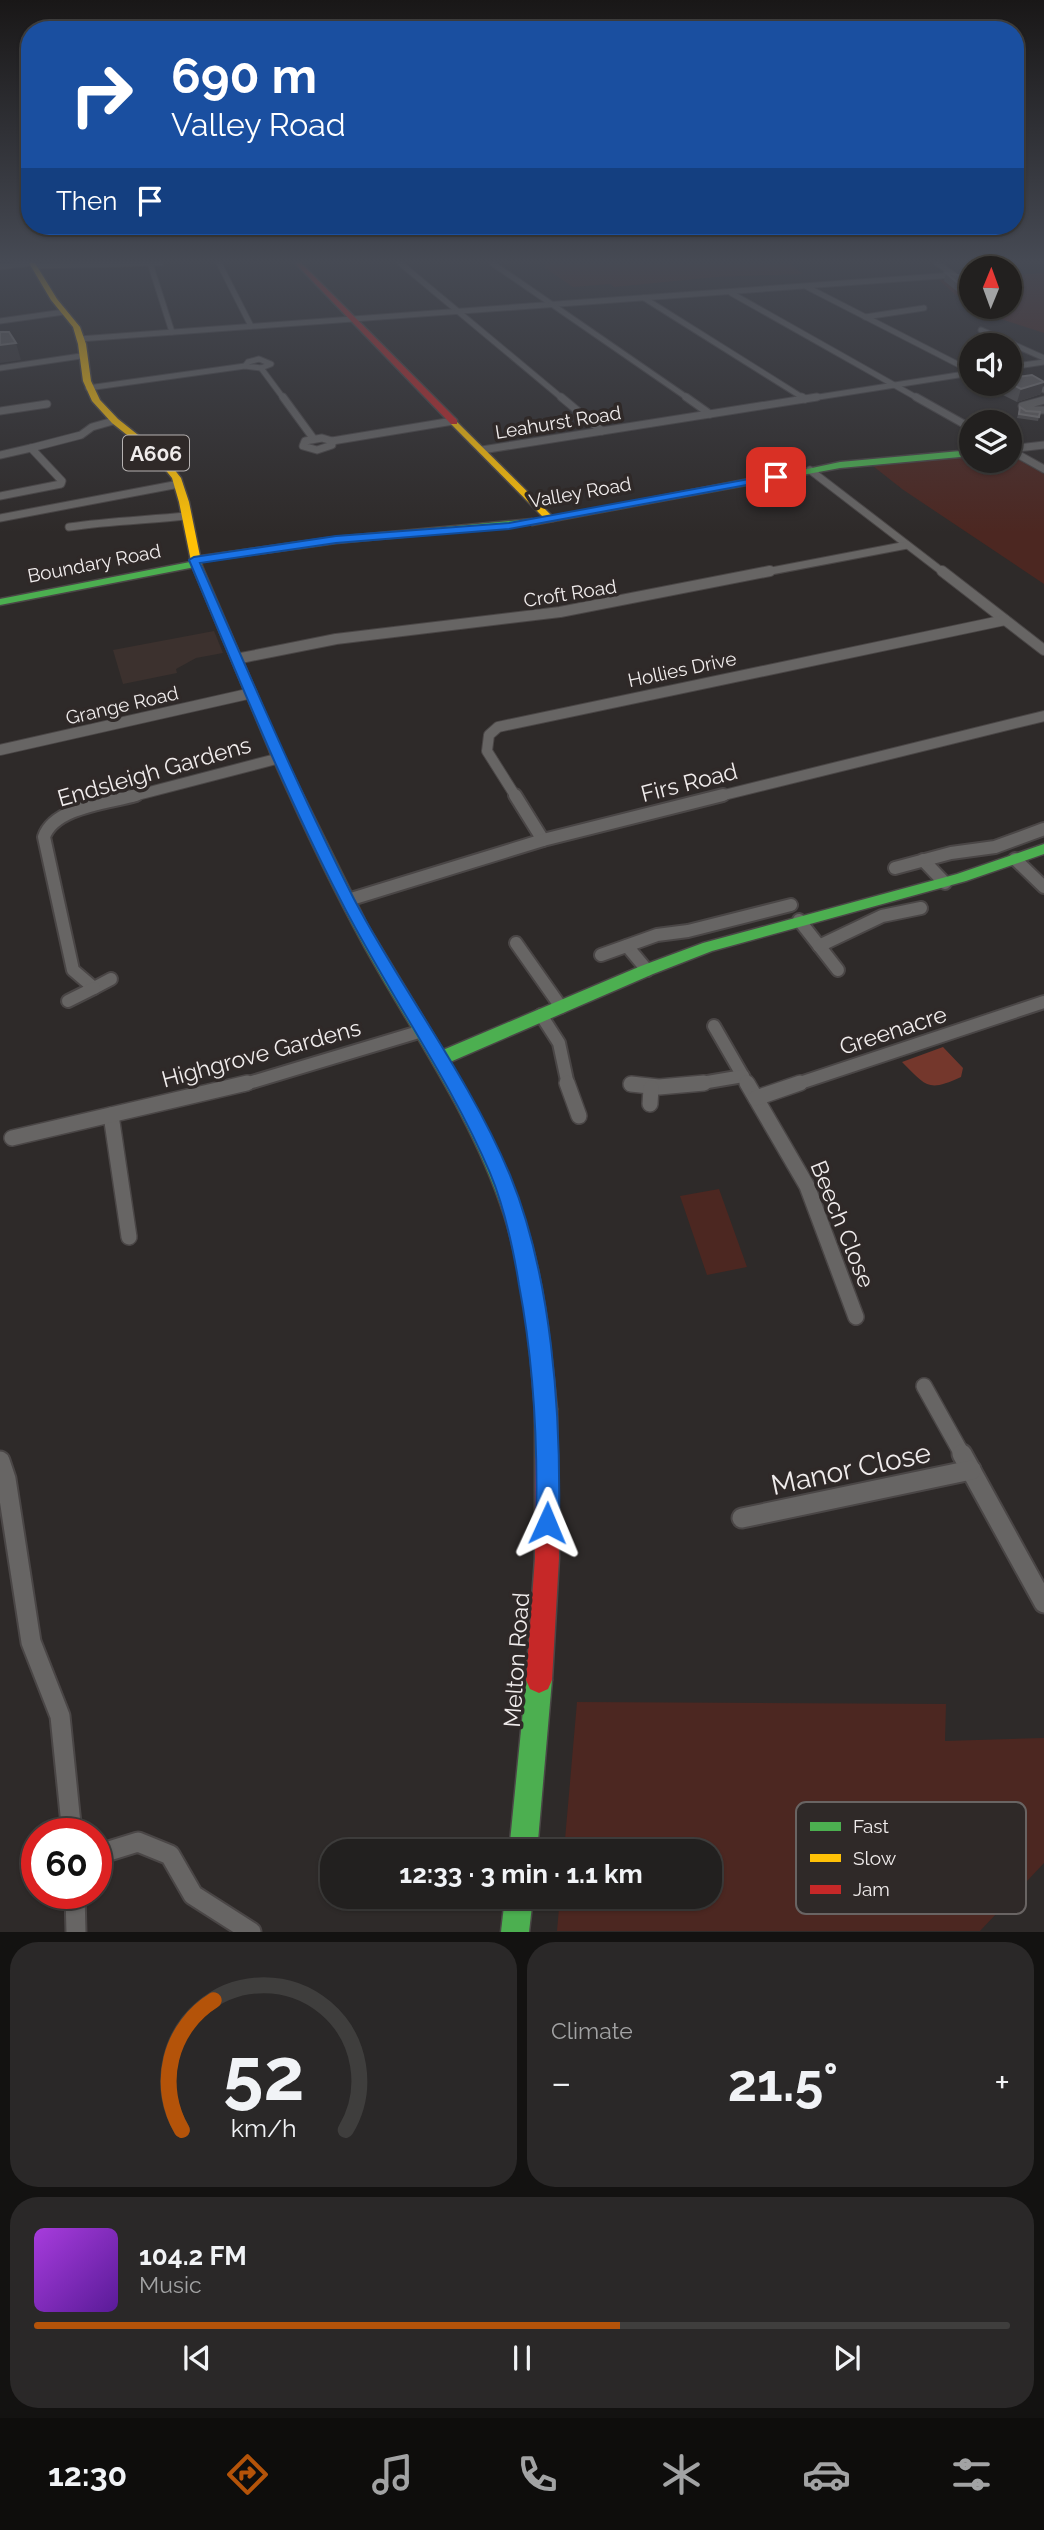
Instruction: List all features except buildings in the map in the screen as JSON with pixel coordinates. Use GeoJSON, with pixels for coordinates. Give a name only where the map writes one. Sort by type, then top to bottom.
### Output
{"type":"FeatureCollection","features":[{"type":"Feature","properties":{"kind":"street"},"geometry":{"type":"LineString","coordinates":[[0,368],[57,353]]}},
{"type":"Feature","properties":{"kind":"street","name":"Melton Road"},"geometry":{"type":"LineString","coordinates":[[81,353],[88,388],[113,421],[160,456],[178,484],[195,562],[280,758],[348,900],[473,1117],[500,1175],[513,1212],[531,1288],[546,1386],[549,1459],[547,1544],[524,1839]]}},
{"type":"Feature","properties":{"kind":"street"},"geometry":{"type":"LineString","coordinates":[[386,353],[550,519]]}},
{"type":"Feature","properties":{"kind":"street"},"geometry":{"type":"LineString","coordinates":[[509,353],[602,431]]}},
{"type":"Feature","properties":{"kind":"street"},"geometry":{"type":"LineString","coordinates":[[625,353],[710,414]]}},
{"type":"Feature","properties":{"kind":"street"},"geometry":{"type":"LineString","coordinates":[[732,353],[805,399]]}},
{"type":"Feature","properties":{"kind":"street"},"geometry":{"type":"LineString","coordinates":[[838,353],[959,422]]}},
{"type":"Feature","properties":{"kind":"street"},"geometry":{"type":"LineString","coordinates":[[935,353],[959,366]]}},
{"type":"Feature","properties":{"kind":"street"},"geometry":{"type":"LineString","coordinates":[[88,388],[246,366],[261,368],[271,362],[255,360],[248,362],[246,366]]}},
{"type":"Feature","properties":{"kind":"street"},"geometry":{"type":"LineString","coordinates":[[1022,366],[1044,360]]}},
{"type":"Feature","properties":{"kind":"street"},"geometry":{"type":"LineString","coordinates":[[261,368],[313,438]]}},
{"type":"Feature","properties":{"kind":"street","name":"Leahurst Road"},"geometry":{"type":"LineString","coordinates":[[482,450],[959,374]]}},
{"type":"Feature","properties":{"kind":"street"},"geometry":{"type":"LineString","coordinates":[[1022,377],[1044,390]]}},
{"type":"Feature","properties":{"kind":"street"},"geometry":{"type":"LineString","coordinates":[[922,381],[934,387]]}},
{"type":"Feature","properties":{"kind":"street"},"geometry":{"type":"LineString","coordinates":[[1044,400],[1022,406],[1031,410],[1044,410]]}},
{"type":"Feature","properties":{"kind":"street"},"geometry":{"type":"LineString","coordinates":[[0,411],[47,404]]}},
{"type":"Feature","properties":{"kind":"street"},"geometry":{"type":"LineString","coordinates":[[947,415],[959,412]]}},
{"type":"Feature","properties":{"kind":"street"},"geometry":{"type":"LineString","coordinates":[[0,456],[81,435],[95,425],[113,421]]}},
{"type":"Feature","properties":{"kind":"street"},"geometry":{"type":"LineString","coordinates":[[332,441],[332,445],[322,450],[303,446],[303,443],[313,438],[332,441],[453,421]]}},
{"type":"Feature","properties":{"kind":"street"},"geometry":{"type":"LineString","coordinates":[[1022,448],[1044,445]]}},
{"type":"Feature","properties":{"kind":"street"},"geometry":{"type":"LineString","coordinates":[[0,496],[61,484],[62,481],[31,448]]}},
{"type":"Feature","properties":{"kind":"street","name":"Valley Road"},"geometry":{"type":"LineString","coordinates":[[195,562],[336,540],[459,531],[550,519],[810,470],[959,454]]}},
{"type":"Feature","properties":{"kind":"street"},"geometry":{"type":"LineString","coordinates":[[1022,456],[1044,469]]}},
{"type":"Feature","properties":{"kind":"street"},"geometry":{"type":"LineString","coordinates":[[810,470],[1044,650]]}},
{"type":"Feature","properties":{"kind":"street"},"geometry":{"type":"LineString","coordinates":[[0,518],[178,484]]}},
{"type":"Feature","properties":{"kind":"street"},"geometry":{"type":"LineString","coordinates":[[69,527],[122,519],[148,520],[186,516]]}},
{"type":"Feature","properties":{"kind":"street","name":"Croft Road"},"geometry":{"type":"LineString","coordinates":[[236,659],[336,639],[560,612],[907,545]]}},
{"type":"Feature","properties":{"kind":"street","name":"Boundary Road"},"geometry":{"type":"LineString","coordinates":[[0,602],[195,562]]}},
{"type":"Feature","properties":{"kind":"street","name":"Hollies Drive"},"geometry":{"type":"LineString","coordinates":[[543,840],[487,751],[486,740],[499,727],[1005,620]]}},
{"type":"Feature","properties":{"kind":"street","name":"Grange Road"},"geometry":{"type":"LineString","coordinates":[[0,750],[252,693]]}},
{"type":"Feature","properties":{"kind":"street","name":"Firs Road"},"geometry":{"type":"LineString","coordinates":[[348,900],[543,840],[1044,716]]}},
{"type":"Feature","properties":{"kind":"street","name":"Endsleigh Gardens"},"geometry":{"type":"LineString","coordinates":[[94,988],[73,970],[44,837],[48,825],[61,815],[280,758]]}},
{"type":"Feature","properties":{"kind":"street"},"geometry":{"type":"LineString","coordinates":[[895,868],[951,853],[995,847],[1044,829]]}},
{"type":"Feature","properties":{"kind":"street"},"geometry":{"type":"LineString","coordinates":[[440,1059],[708,947],[799,920],[945,883],[1044,849]]}},
{"type":"Feature","properties":{"kind":"street"},"geometry":{"type":"LineString","coordinates":[[1015,859],[1044,887]]}},
{"type":"Feature","properties":{"kind":"street"},"geometry":{"type":"LineString","coordinates":[[923,860],[945,883]]}},
{"type":"Feature","properties":{"kind":"street"},"geometry":{"type":"LineString","coordinates":[[601,955],[657,935],[688,931],[790,905]]}},
{"type":"Feature","properties":{"kind":"street"},"geometry":{"type":"LineString","coordinates":[[819,946],[882,916],[920,908]]}},
{"type":"Feature","properties":{"kind":"street"},"geometry":{"type":"LineString","coordinates":[[799,920],[838,970]]}},
{"type":"Feature","properties":{"kind":"street"},"geometry":{"type":"LineString","coordinates":[[516,943],[561,1007]]}},
{"type":"Feature","properties":{"kind":"street"},"geometry":{"type":"LineString","coordinates":[[627,946],[648,970]]}},
{"type":"Feature","properties":{"kind":"street"},"geometry":{"type":"LineString","coordinates":[[68,1001],[111,979]]}},
{"type":"Feature","properties":{"kind":"street","name":"Greenacre"},"geometry":{"type":"LineString","coordinates":[[756,1098],[1044,1002]]}},
{"type":"Feature","properties":{"kind":"street"},"geometry":{"type":"LineString","coordinates":[[541,1015],[559,1044],[563,1071],[579,1116]]}},
{"type":"Feature","properties":{"kind":"street","name":"Beech Close"},"geometry":{"type":"LineString","coordinates":[[714,1026],[807,1186],[856,1317]]}},
{"type":"Feature","properties":{"kind":"street","name":"Highgrove Gardens"},"geometry":{"type":"LineString","coordinates":[[12,1138],[239,1086],[422,1031]]}},
{"type":"Feature","properties":{"kind":"street"},"geometry":{"type":"LineString","coordinates":[[631,1084],[650,1088],[701,1086],[743,1076]]}},
{"type":"Feature","properties":{"kind":"street"},"geometry":{"type":"LineString","coordinates":[[650,1088],[650,1104]]}},
{"type":"Feature","properties":{"kind":"street"},"geometry":{"type":"LineString","coordinates":[[111,1115],[129,1237]]}},
{"type":"Feature","properties":{"kind":"street","name":"Manor Close"},"geometry":{"type":"LineString","coordinates":[[924,1385],[1044,1604]]}},
{"type":"Feature","properties":{"kind":"street"},"geometry":{"type":"LineString","coordinates":[[0,1461],[6,1479],[31,1642],[60,1716],[70,1818]]}},
{"type":"Feature","properties":{"kind":"street","name":"Manor Close"},"geometry":{"type":"LineString","coordinates":[[742,1518],[971,1470]]}},
{"type":"Feature","properties":{"kind":"street"},"geometry":{"type":"LineString","coordinates":[[112,1850],[138,1842],[170,1855],[193,1895],[251,1931]]}},
{"type":"Feature","properties":{"kind":"street"},"geometry":{"type":"LineString","coordinates":[[75,1909],[76,1931]]}},
{"type":"Feature","properties":{"kind":"street"},"geometry":{"type":"LineString","coordinates":[[515,1931],[518,1909]]}},
{"type":"Feature","properties":{"kind":"shaded area"},"geometry":{"type":"Polygon","coordinates":[[[959,457],[959,473],[1022,473],[1022,462],[1044,474],[1044,584],[902,489],[873,466],[959,457]]]}},
{"type":"Feature","properties":{"kind":"shaded area"},"geometry":{"type":"Polygon","coordinates":[[[214,631],[223,653],[196,658],[176,669],[177,673],[123,684],[113,650],[214,631]]]}},
{"type":"Feature","properties":{"kind":"shaded area"},"geometry":{"type":"Polygon","coordinates":[[[943,1047],[963,1068],[961,1077],[950,1082],[934,1085],[923,1082],[902,1062],[943,1047]]]}},
{"type":"Feature","properties":{"kind":"shaded area"},"geometry":{"type":"Polygon","coordinates":[[[719,1189],[747,1267],[707,1275],[680,1196],[719,1189]]]}},
{"type":"Feature","properties":{"kind":"shaded area"},"geometry":{"type":"Polygon","coordinates":[[[577,1702],[946,1704],[945,1741],[1044,1738],[1044,1863],[1026,1882],[1026,1802],[796,1802],[796,1914],[996,1914],[980,1931],[557,1931],[559,1909],[722,1909],[722,1839],[565,1839],[577,1702]]]}},
{"type":"Feature","properties":{"kind":"traffic: fast"},"geometry":{"type":"LineString","coordinates":[[775,477],[840,465],[959,454]]}},
{"type":"Feature","properties":{"kind":"traffic: fast"},"geometry":{"type":"LineString","coordinates":[[194,560],[336,540],[532,522]]}},
{"type":"Feature","properties":{"kind":"traffic: fast"},"geometry":{"type":"LineString","coordinates":[[0,602],[195,564]]}},
{"type":"Feature","properties":{"kind":"traffic: fast"},"geometry":{"type":"LineString","coordinates":[[276,752],[347,900],[469,1112],[501,1180],[521,1239],[531,1287],[546,1409]]}},
{"type":"Feature","properties":{"kind":"traffic: fast"},"geometry":{"type":"LineString","coordinates":[[440,1059],[647,970],[708,947],[961,878],[1044,849]]}},
{"type":"Feature","properties":{"kind":"traffic: fast"},"geometry":{"type":"LineString","coordinates":[[524,1839],[539,1680]]}},
{"type":"Feature","properties":{"kind":"traffic: fast"},"geometry":{"type":"LineString","coordinates":[[515,1932],[518,1909]]}},
{"type":"Feature","properties":{"kind":"traffic: slow"},"geometry":{"type":"LineString","coordinates":[[83,353],[87,381],[96,401],[115,421],[159,456],[176,478],[184,502],[197,566],[276,752]]}},
{"type":"Feature","properties":{"kind":"traffic: slow"},"geometry":{"type":"LineString","coordinates":[[454,422],[550,519]]}},
{"type":"Feature","properties":{"kind":"traffic: jam"},"geometry":{"type":"LineString","coordinates":[[386,353],[454,422]]}},
{"type":"Feature","properties":{"kind":"traffic: jam"},"geometry":{"type":"LineString","coordinates":[[532,522],[775,477]]}},
{"type":"Feature","properties":{"kind":"traffic: jam"},"geometry":{"type":"LineString","coordinates":[[539,1680],[547,1558],[546,1409]]}},
{"type":"Feature","properties":{"kind":"route"},"geometry":{"type":"LineString","coordinates":[[547,1523],[549,1459],[546,1386],[541,1347],[520,1236],[500,1175],[461,1093],[383,965],[348,900],[280,758],[194,560],[336,540],[509,526],[776,477]]}}]}
